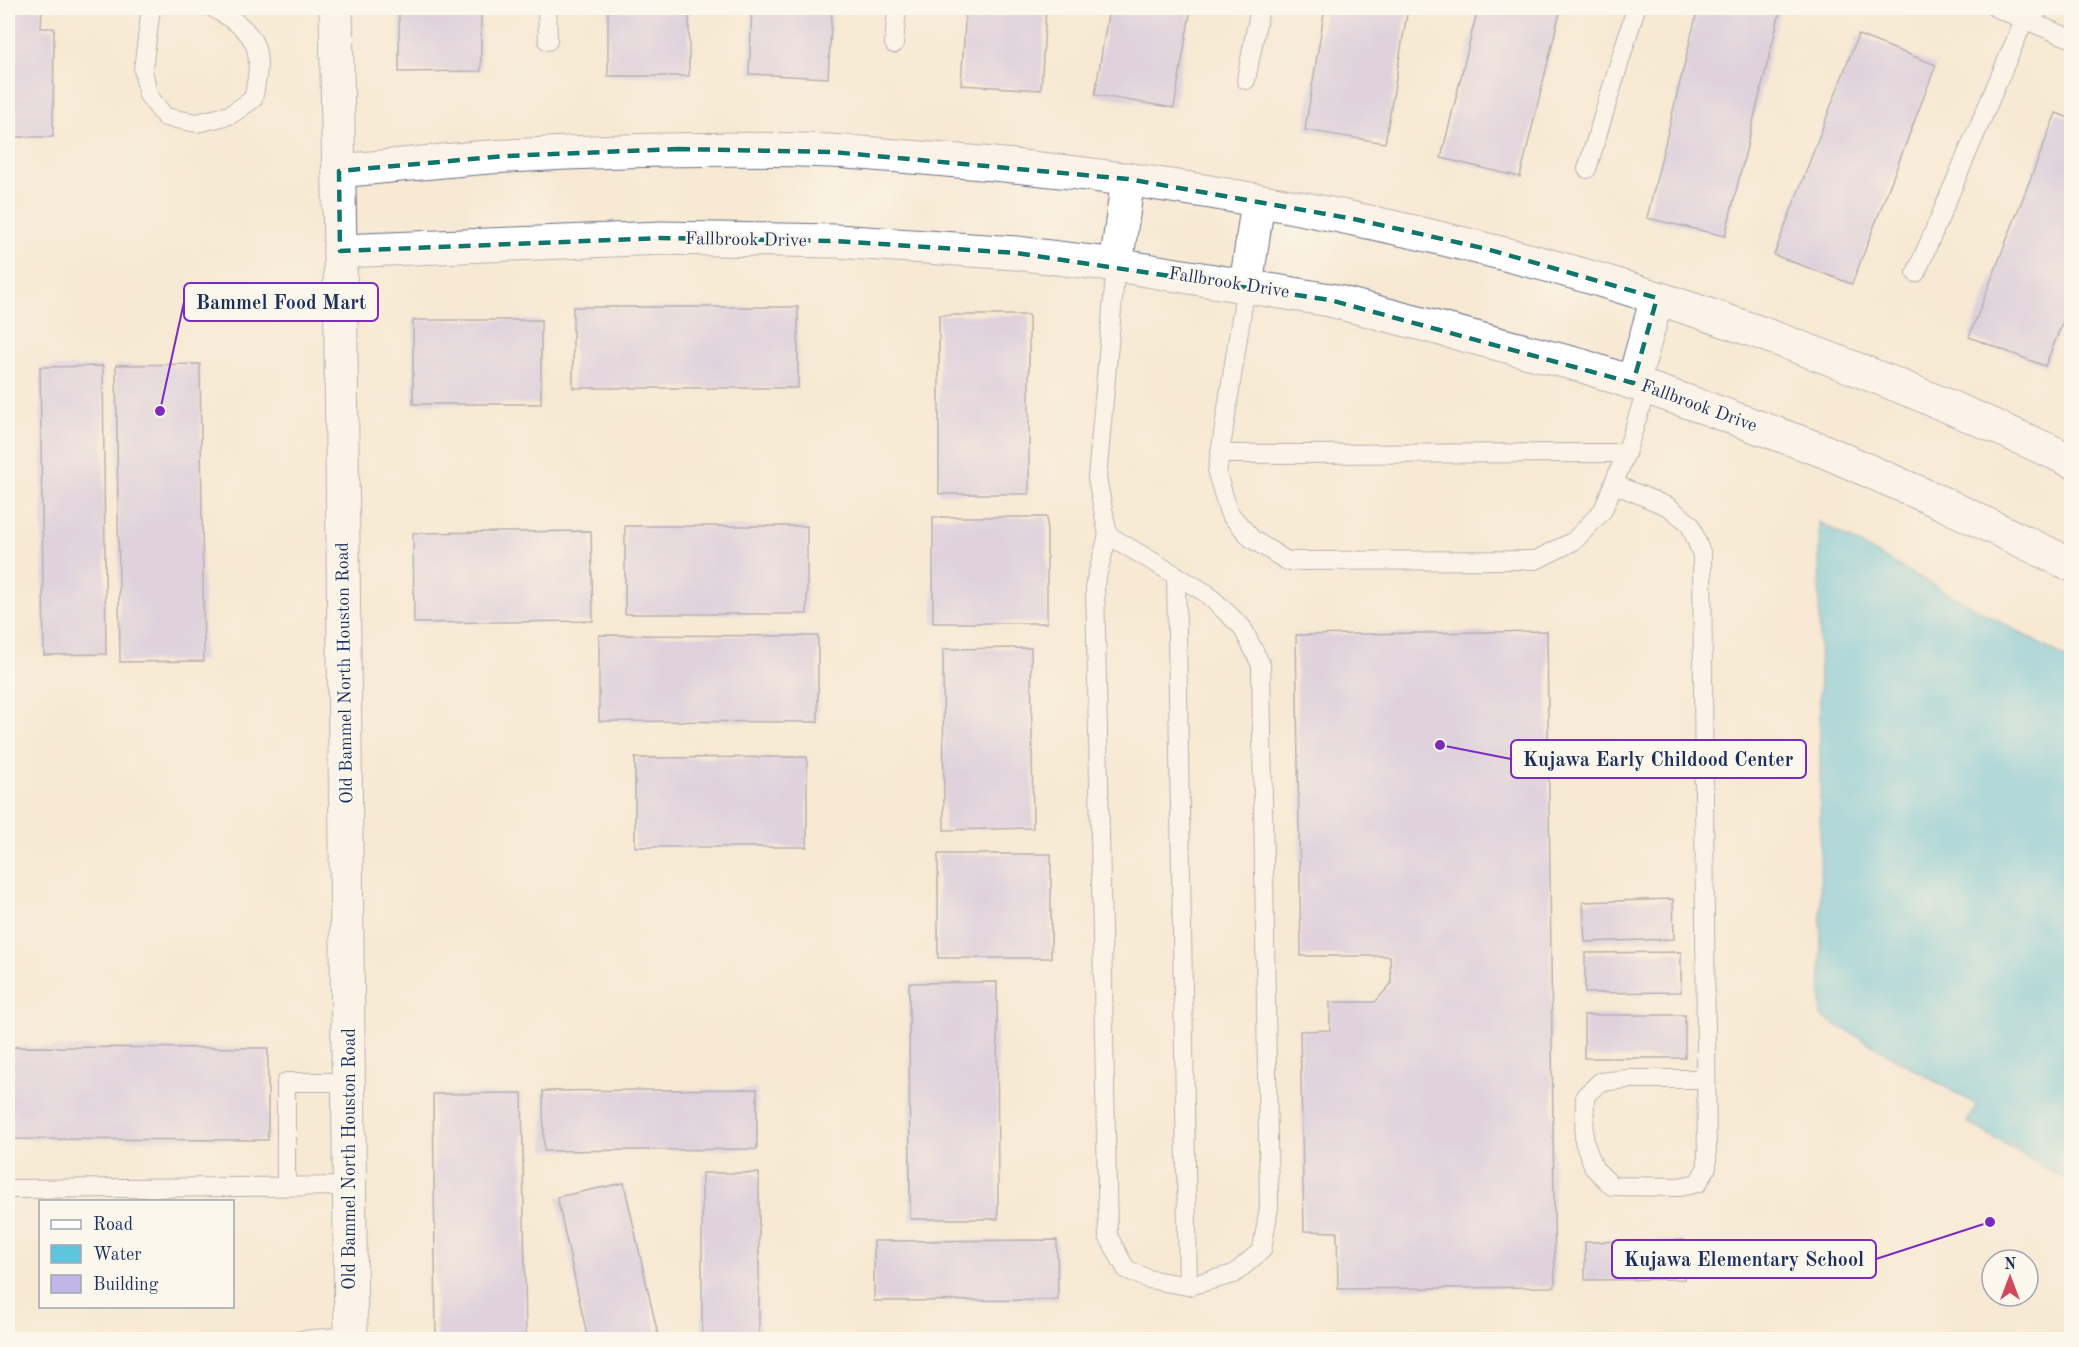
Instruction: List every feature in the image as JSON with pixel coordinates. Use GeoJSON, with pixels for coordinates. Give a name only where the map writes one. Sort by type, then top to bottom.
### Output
{"type":"FeatureCollection","features":[{"type":"Feature","properties":{"kind":"street","name":"Old Bammel North Houston Road"},"geometry":{"type":"LineString","coordinates":[[336,8],[351,1338]]}},
{"type":"Feature","properties":{"kind":"street"},"geometry":{"type":"LineString","coordinates":[[339,171],[505,156],[678,149],[832,152],[1028,167],[1128,179],[1354,219],[1487,249],[1610,283],[1739,325],[1863,371],[1990,423],[2072,461]]}},
{"type":"Feature","properties":{"kind":"street"},"geometry":{"type":"LineString","coordinates":[[1116,265],[1128,179]]}},
{"type":"Feature","properties":{"kind":"street"},"geometry":{"type":"LineString","coordinates":[[1246,286],[1258,201]]}},
{"type":"Feature","properties":{"kind":"street","name":"Fallbrook Drive"},"geometry":{"type":"LineString","coordinates":[[340,251],[673,238],[836,241],[1016,253],[1116,265],[1341,303],[1583,366],[1640,385],[1824,451],[1942,503],[2072,565]]}},
{"type":"Feature","properties":{"kind":"street"},"geometry":{"type":"LineString","coordinates":[[1640,385],[1657,298]]}},
{"type":"Feature","properties":{"kind":"lane"},"geometry":{"type":"LineString","coordinates":[[151,8],[143,69],[147,95],[165,117],[197,123],[230,115],[253,99],[259,70],[255,43],[236,20],[213,8]]}},
{"type":"Feature","properties":{"kind":"lane"},"geometry":{"type":"LineString","coordinates":[[547,8],[548,41]]}},
{"type":"Feature","properties":{"kind":"lane"},"geometry":{"type":"LineString","coordinates":[[894,44],[897,8]]}},
{"type":"Feature","properties":{"kind":"lane"},"geometry":{"type":"LineString","coordinates":[[1246,80],[1260,8]]}},
{"type":"Feature","properties":{"kind":"lane"},"geometry":{"type":"LineString","coordinates":[[1587,170],[1636,8]]}},
{"type":"Feature","properties":{"kind":"lane"},"geometry":{"type":"LineString","coordinates":[[1996,8],[2072,39]]}},
{"type":"Feature","properties":{"kind":"lane"},"geometry":{"type":"LineString","coordinates":[[1916,273],[2025,18],[2041,8]]}},
{"type":"Feature","properties":{"kind":"lane"},"geometry":{"type":"LineString","coordinates":[[1108,535],[1206,593],[1242,627],[1261,665],[1269,1207],[1262,1250],[1234,1274],[1188,1286],[1148,1279],[1125,1269],[1108,1236],[1095,583],[1108,535],[1097,478],[1116,265]]}},
{"type":"Feature","properties":{"kind":"lane"},"geometry":{"type":"LineString","coordinates":[[1246,286],[1217,473],[1229,513],[1252,539],[1287,561],[1536,560],[1574,541],[1603,510],[1626,453],[1640,385]]}},
{"type":"Feature","properties":{"kind":"lane"},"geometry":{"type":"LineString","coordinates":[[1220,454],[1626,453]]}},
{"type":"Feature","properties":{"kind":"lane"},"geometry":{"type":"LineString","coordinates":[[1614,484],[1669,507],[1690,524],[1702,555],[1707,1167],[1698,1183],[1678,1187],[1612,1186],[1593,1168],[1584,1141],[1585,1096],[1600,1082],[1628,1079],[1706,1079]]}},
{"type":"Feature","properties":{"kind":"lane"},"geometry":{"type":"LineString","coordinates":[[1176,576],[1188,1286]]}},
{"type":"Feature","properties":{"kind":"lane"},"geometry":{"type":"LineString","coordinates":[[286,1186],[286,1082],[349,1082]]}},
{"type":"Feature","properties":{"kind":"lane"},"geometry":{"type":"LineString","coordinates":[[8,1189],[350,1186]]}},
{"type":"Feature","properties":{"kind":"lane"},"geometry":{"type":"LineString","coordinates":[[301,1340],[351,1338]]}},
{"type":"Feature","properties":{"kind":"highlighted area"},"geometry":{"type":"Polygon","coordinates":[[[678,149],[832,152],[1128,179],[1354,219],[1487,249],[1657,298],[1633,383],[1330,300],[1016,253],[836,241],[661,238],[340,251],[339,171],[505,156],[678,149]]]}},
{"type":"Feature","properties":{"kind":"water"},"geometry":{"type":"Polygon","coordinates":[[[1819,522],[2071,661],[2071,1183],[1967,1122],[1977,1105],[1821,1016],[1819,522]]]}},
{"type":"Feature","properties":{"kind":"building"},"geometry":{"type":"Polygon","coordinates":[[[8,8],[42,8],[41,28],[54,28],[53,137],[8,137],[8,8]]]}},
{"type":"Feature","properties":{"kind":"building"},"geometry":{"type":"Polygon","coordinates":[[[399,8],[481,8],[481,71],[399,72],[399,8]]]}},
{"type":"Feature","properties":{"kind":"building"},"geometry":{"type":"Polygon","coordinates":[[[608,8],[689,8],[689,76],[608,76],[608,8]]]}},
{"type":"Feature","properties":{"kind":"building"},"geometry":{"type":"Polygon","coordinates":[[[752,8],[832,8],[828,78],[749,74],[752,8]]]}},
{"type":"Feature","properties":{"kind":"building"},"geometry":{"type":"Polygon","coordinates":[[[966,8],[1046,8],[1041,90],[961,85],[966,8]]]}},
{"type":"Feature","properties":{"kind":"building"},"geometry":{"type":"Polygon","coordinates":[[[1109,8],[1191,8],[1174,108],[1095,95],[1109,8]]]}},
{"type":"Feature","properties":{"kind":"building"},"geometry":{"type":"Polygon","coordinates":[[[1325,8],[1408,8],[1385,143],[1305,130],[1325,8]]]}},
{"type":"Feature","properties":{"kind":"building"},"geometry":{"type":"Polygon","coordinates":[[[1478,8],[1561,8],[1520,177],[1441,158],[1478,8]]]}},
{"type":"Feature","properties":{"kind":"building"},"geometry":{"type":"Polygon","coordinates":[[[1698,8],[1781,8],[1725,236],[1647,218],[1698,8]]]}},
{"type":"Feature","properties":{"kind":"building"},"geometry":{"type":"Polygon","coordinates":[[[1858,35],[1936,65],[1852,284],[1774,255],[1858,35]]]}},
{"type":"Feature","properties":{"kind":"building"},"geometry":{"type":"Polygon","coordinates":[[[2056,113],[2072,119],[2072,299],[2045,366],[1969,337],[2056,113]]]}},
{"type":"Feature","properties":{"kind":"building"},"geometry":{"type":"Polygon","coordinates":[[[573,307],[798,307],[798,388],[573,388],[573,307]]]}},
{"type":"Feature","properties":{"kind":"building"},"geometry":{"type":"Polygon","coordinates":[[[939,315],[1029,315],[1029,494],[939,494],[939,315]]]}},
{"type":"Feature","properties":{"kind":"building"},"geometry":{"type":"Polygon","coordinates":[[[413,320],[541,320],[541,404],[413,404],[413,320]]]}},
{"type":"Feature","properties":{"kind":"building"},"geometry":{"type":"Polygon","coordinates":[[[200,364],[204,661],[120,662],[116,365],[200,364]]]}},
{"type":"Feature","properties":{"kind":"building"},"geometry":{"type":"Polygon","coordinates":[[[103,366],[106,654],[44,655],[40,367],[103,366]]]}},
{"type":"Feature","properties":{"kind":"building"},"geometry":{"type":"Polygon","coordinates":[[[933,517],[1047,517],[1047,623],[933,623],[933,517]]]}},
{"type":"Feature","properties":{"kind":"building"},"geometry":{"type":"Polygon","coordinates":[[[625,526],[807,526],[807,614],[625,614],[625,526]]]}},
{"type":"Feature","properties":{"kind":"building"},"geometry":{"type":"Polygon","coordinates":[[[591,531],[593,621],[414,623],[413,533],[591,531]]]}},
{"type":"Feature","properties":{"kind":"building"},"geometry":{"type":"Polygon","coordinates":[[[1547,631],[1555,1287],[1338,1289],[1337,1232],[1304,1231],[1300,1031],[1330,1030],[1330,1002],[1375,1002],[1391,984],[1390,956],[1301,956],[1296,635],[1547,631]]]}},
{"type":"Feature","properties":{"kind":"building"},"geometry":{"type":"Polygon","coordinates":[[[599,635],[818,636],[818,722],[599,721],[599,635]]]}},
{"type":"Feature","properties":{"kind":"building"},"geometry":{"type":"Polygon","coordinates":[[[1031,648],[1033,828],[944,830],[943,649],[1031,648]]]}},
{"type":"Feature","properties":{"kind":"building"},"geometry":{"type":"Polygon","coordinates":[[[807,757],[807,847],[635,847],[635,758],[807,757]]]}},
{"type":"Feature","properties":{"kind":"building"},"geometry":{"type":"Polygon","coordinates":[[[938,854],[1051,854],[1051,958],[938,958],[938,854]]]}},
{"type":"Feature","properties":{"kind":"building"},"geometry":{"type":"Polygon","coordinates":[[[1673,899],[1674,939],[1585,942],[1583,902],[1673,899]]]}},
{"type":"Feature","properties":{"kind":"building"},"geometry":{"type":"Polygon","coordinates":[[[1681,952],[1681,992],[1585,993],[1585,953],[1681,952]]]}},
{"type":"Feature","properties":{"kind":"building"},"geometry":{"type":"Polygon","coordinates":[[[997,982],[998,1219],[910,1219],[909,983],[997,982]]]}},
{"type":"Feature","properties":{"kind":"building"},"geometry":{"type":"Polygon","coordinates":[[[1584,1015],[1685,1015],[1685,1058],[1584,1058],[1584,1015]]]}},
{"type":"Feature","properties":{"kind":"building"},"geometry":{"type":"Polygon","coordinates":[[[8,1047],[268,1048],[268,1140],[8,1139],[8,1047]]]}},
{"type":"Feature","properties":{"kind":"building"},"geometry":{"type":"Polygon","coordinates":[[[757,1089],[757,1149],[544,1151],[543,1091],[757,1089]]]}},
{"type":"Feature","properties":{"kind":"building"},"geometry":{"type":"Polygon","coordinates":[[[522,1093],[526,1337],[436,1338],[433,1094],[522,1093]]]}},
{"type":"Feature","properties":{"kind":"building"},"geometry":{"type":"Polygon","coordinates":[[[702,1173],[759,1173],[759,1340],[702,1340],[702,1173]]]}},
{"type":"Feature","properties":{"kind":"building"},"geometry":{"type":"Polygon","coordinates":[[[624,1183],[659,1340],[588,1340],[557,1197],[624,1183]]]}},
{"type":"Feature","properties":{"kind":"building"},"geometry":{"type":"Polygon","coordinates":[[[1057,1240],[1058,1300],[874,1301],[874,1241],[1057,1240]]]}},
{"type":"Feature","properties":{"kind":"building"},"geometry":{"type":"Polygon","coordinates":[[[1684,1240],[1684,1279],[1585,1280],[1585,1242],[1684,1240]]]}},
{"type":"Feature","properties":{"kind":"place","name":"Bammel Food Mart"},"geometry":{"type":"Point","coordinates":[160,411]}},
{"type":"Feature","properties":{"kind":"place","name":"Kujawa Early Childood Center"},"geometry":{"type":"Point","coordinates":[1440,745]}},
{"type":"Feature","properties":{"kind":"place","name":"Kujawa Elementary School"},"geometry":{"type":"Point","coordinates":[1990,1222]}}]}
